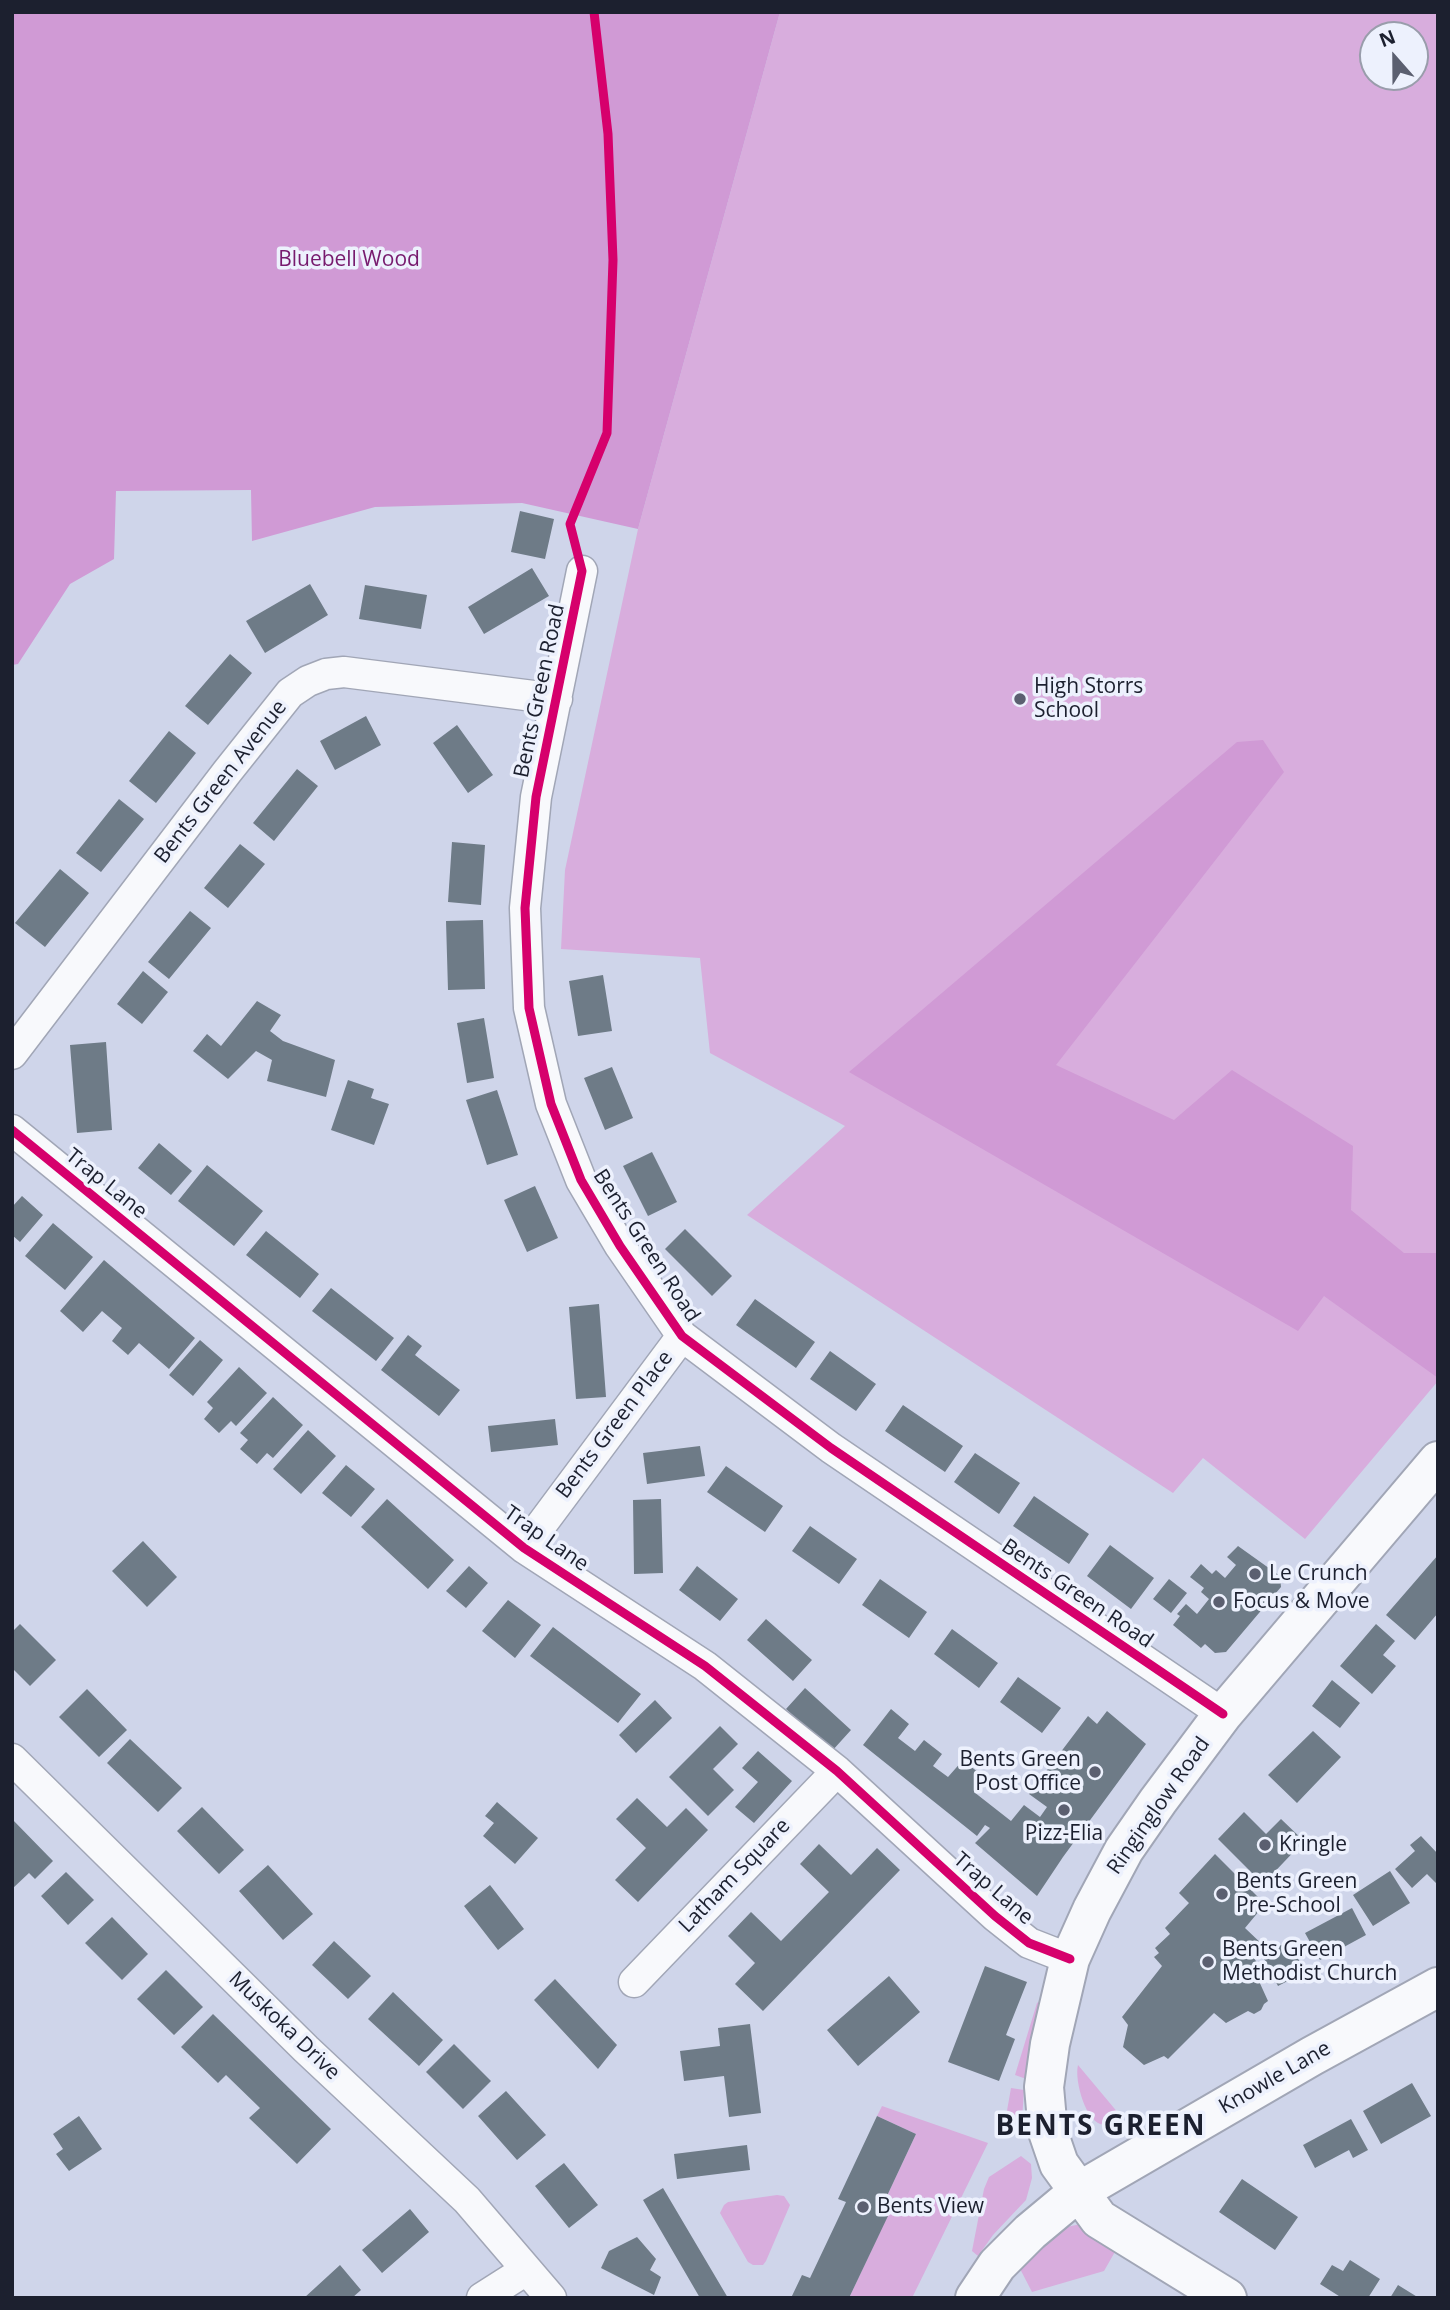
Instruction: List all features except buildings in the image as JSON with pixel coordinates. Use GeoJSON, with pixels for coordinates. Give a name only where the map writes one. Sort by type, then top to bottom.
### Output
{"type":"FeatureCollection","features":[{"type":"Feature","properties":{"kind":"street","name":"Bents Green Road"},"geometry":{"type":"LineString","coordinates":[[582,572],[536,797],[525,908],[529,1009],[551,1104],[581,1180],[620,1246],[682,1336],[831,1448],[1223,1714]]}},
{"type":"Feature","properties":{"kind":"street","name":"Bents Green Avenue"},"geometry":{"type":"LineString","coordinates":[[12,1055],[227,772],[290,693],[307,681],[326,674],[344,672],[557,699]]}},
{"type":"Feature","properties":{"kind":"street","name":"Trap Lane"},"geometry":{"type":"LineString","coordinates":[[12,1130],[524,1548],[705,1665],[837,1771],[995,1916],[1029,1943],[1070,1959]]}},
{"type":"Feature","properties":{"kind":"street","name":"Bents Green Place"},"geometry":{"type":"LineString","coordinates":[[524,1548],[682,1336]]}},
{"type":"Feature","properties":{"kind":"street","name":"Ringinglow Road"},"geometry":{"type":"LineString","coordinates":[[1227,2298],[1099,2219],[1059,2165],[1048,2132],[1044,2087],[1050,2043],[1070,1959],[1124,1850],[1223,1714],[1438,1461]]}},
{"type":"Feature","properties":{"kind":"street","name":"Muskoka Drive"},"geometry":{"type":"LineString","coordinates":[[12,1759],[306,2049],[467,2200],[551,2298]]}},
{"type":"Feature","properties":{"kind":"street","name":"Latham Square"},"geometry":{"type":"LineString","coordinates":[[634,1982],[837,1771]]}},
{"type":"Feature","properties":{"kind":"street","name":"Knowle Lane"},"geometry":{"type":"LineString","coordinates":[[1078,2192],[1312,2056],[1438,1987]]}},
{"type":"Feature","properties":{"kind":"street"},"geometry":{"type":"LineString","coordinates":[[975,2298],[997,2265],[1030,2232],[1078,2192]]}},
{"type":"Feature","properties":{"kind":"street"},"geometry":{"type":"LineString","coordinates":[[482,2298],[526,2270]]}},
{"type":"Feature","properties":{"kind":"shaded area","name":"High Storrs School"},"geometry":{"type":"Polygon","coordinates":[[[780,12],[1438,12],[1438,1381],[1305,1539],[1203,1458],[1173,1493],[747,1215],[845,1126],[710,1053],[700,958],[561,949],[565,870],[638,529],[780,12]]]}},
{"type":"Feature","properties":{"kind":"shaded area"},"geometry":{"type":"Polygon","coordinates":[[[1040,2001],[1029,2080],[1015,2075],[1037,2003],[1040,2001]]]}},
{"type":"Feature","properties":{"kind":"shaded area"},"geometry":{"type":"Polygon","coordinates":[[[1078,2065],[1119,2114],[1110,2123],[1101,2124],[1094,2120],[1087,2110],[1079,2086],[1078,2065]]]}},
{"type":"Feature","properties":{"kind":"shaded area"},"geometry":{"type":"Polygon","coordinates":[[[1011,2088],[1024,2090],[1022,2120],[1013,2124],[1005,2122],[1011,2088]]]}},
{"type":"Feature","properties":{"kind":"shaded area"},"geometry":{"type":"Polygon","coordinates":[[[882,2106],[988,2143],[912,2298],[849,2298],[887,2217],[879,2213],[916,2134],[877,2116],[882,2106]]]}},
{"type":"Feature","properties":{"kind":"shaded area"},"geometry":{"type":"Polygon","coordinates":[[[1021,2156],[1031,2164],[1032,2178],[1026,2200],[993,2235],[978,2256],[972,2251],[984,2189],[989,2177],[1021,2156]]]}},
{"type":"Feature","properties":{"kind":"shaded area"},"geometry":{"type":"Polygon","coordinates":[[[784,2196],[790,2205],[766,2261],[763,2265],[753,2265],[748,2262],[720,2213],[728,2202],[784,2196]]]}},
{"type":"Feature","properties":{"kind":"shaded area"},"geometry":{"type":"Polygon","coordinates":[[[1081,2224],[1120,2243],[1104,2271],[1032,2292],[1017,2263],[1052,2230],[1081,2224]]]}},
{"type":"Feature","properties":{"kind":"green space","name":"Bluebell Wood"},"geometry":{"type":"Polygon","coordinates":[[[12,12],[780,12],[638,529],[522,503],[375,507],[252,541],[251,490],[116,491],[114,559],[70,584],[18,664],[12,665],[12,12]]]}},
{"type":"Feature","properties":{"kind":"green space"},"geometry":{"type":"Polygon","coordinates":[[[1263,740],[1284,772],[1056,1065],[1174,1120],[1232,1070],[1353,1146],[1351,1210],[1404,1253],[1438,1253],[1438,1378],[1324,1296],[1298,1331],[849,1072],[1237,742],[1263,740]]]}},
{"type":"Feature","properties":{"kind":"cycle path"},"geometry":{"type":"LineString","coordinates":[[594,12],[608,134],[613,260],[607,433],[570,524],[582,571],[536,797],[525,908],[529,1008],[551,1104],[581,1180],[620,1246],[682,1336],[831,1448],[1223,1714]]}},
{"type":"Feature","properties":{"kind":"cycle path"},"geometry":{"type":"LineString","coordinates":[[12,1130],[524,1548],[705,1666],[837,1771],[995,1916],[1029,1943],[1070,1959]]}},
{"type":"Feature","properties":{"kind":"place","name":"High Storrs School"},"geometry":{"type":"Point","coordinates":[1020,699]}},
{"type":"Feature","properties":{"kind":"place","name":"Le Crunch"},"geometry":{"type":"Point","coordinates":[1255,1574]}},
{"type":"Feature","properties":{"kind":"place","name":"Focus & Move"},"geometry":{"type":"Point","coordinates":[1219,1602]}},
{"type":"Feature","properties":{"kind":"place","name":"Bents Green Post Office"},"geometry":{"type":"Point","coordinates":[1095,1772]}},
{"type":"Feature","properties":{"kind":"place","name":"Pizz-Elia"},"geometry":{"type":"Point","coordinates":[1064,1810]}},
{"type":"Feature","properties":{"kind":"place","name":"Kringle"},"geometry":{"type":"Point","coordinates":[1265,1845]}},
{"type":"Feature","properties":{"kind":"place","name":"Bents Green Pre-School"},"geometry":{"type":"Point","coordinates":[1222,1894]}},
{"type":"Feature","properties":{"kind":"place","name":"Bents Green Methodist Church"},"geometry":{"type":"Point","coordinates":[1208,1962]}},
{"type":"Feature","properties":{"kind":"place","name":"Bents View"},"geometry":{"type":"Point","coordinates":[863,2207]}},
{"type":"Feature","properties":{"kind":"district","name":"BENTS GREEN"},"geometry":{"type":"Point","coordinates":[1101,2127]}}]}
